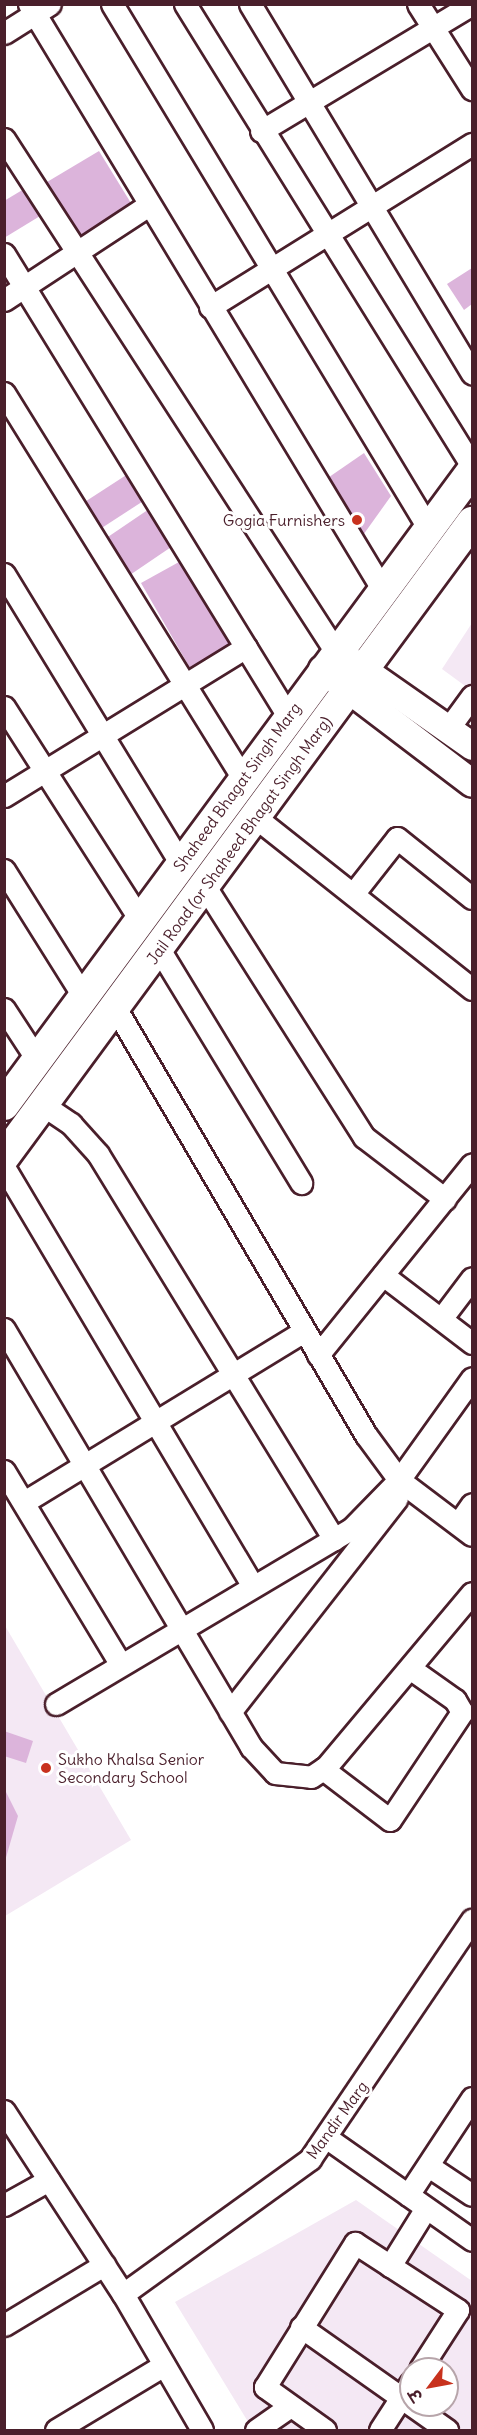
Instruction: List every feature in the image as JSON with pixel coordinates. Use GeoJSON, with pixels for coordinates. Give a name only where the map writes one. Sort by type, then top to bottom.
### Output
{"type":"FeatureCollection","features":[{"type":"Feature","properties":{"kind":"main road","name":"Shaheed Bhagat Singh Marg"},"geometry":{"type":"LineString","coordinates":[[4,1105],[141,921],[329,660],[384,592],[472,471]]}},
{"type":"Feature","properties":{"kind":"main road","name":"Jail Road (or Shaheed Bhagat Singh Marg)"},"geometry":{"type":"LineString","coordinates":[[4,1157],[116,1009],[204,885],[472,522]]}},
{"type":"Feature","properties":{"kind":"street"},"geometry":{"type":"LineString","coordinates":[[112,4],[429,529]]}},
{"type":"Feature","properties":{"kind":"street"},"geometry":{"type":"LineString","coordinates":[[185,4],[261,130],[328,232],[472,466]]}},
{"type":"Feature","properties":{"kind":"street"},"geometry":{"type":"LineString","coordinates":[[250,4],[472,374]]}},
{"type":"Feature","properties":{"kind":"street"},"geometry":{"type":"LineString","coordinates":[[418,4],[472,89]]}},
{"type":"Feature","properties":{"kind":"street"},"geometry":{"type":"LineString","coordinates":[[261,130],[432,25],[472,4]]}},
{"type":"Feature","properties":{"kind":"street"},"geometry":{"type":"LineString","coordinates":[[4,33],[38,8],[147,206],[384,592]]}},
{"type":"Feature","properties":{"kind":"street"},"geometry":{"type":"LineString","coordinates":[[4,139],[77,251],[329,660],[357,679],[448,729],[472,746]]}},
{"type":"Feature","properties":{"kind":"street"},"geometry":{"type":"LineString","coordinates":[[210,307],[472,144]]}},
{"type":"Feature","properties":{"kind":"street"},"geometry":{"type":"LineString","coordinates":[[4,300],[147,206]]}},
{"type":"Feature","properties":{"kind":"street"},"geometry":{"type":"LineString","coordinates":[[4,254],[288,716]]}},
{"type":"Feature","properties":{"kind":"street"},"geometry":{"type":"LineString","coordinates":[[4,393],[243,778]]}},
{"type":"Feature","properties":{"kind":"street"},"geometry":{"type":"LineString","coordinates":[[4,574],[181,864]]}},
{"type":"Feature","properties":{"kind":"street"},"geometry":{"type":"LineString","coordinates":[[4,796],[246,647]]}},
{"type":"Feature","properties":{"kind":"street"},"geometry":{"type":"LineString","coordinates":[[357,679],[472,783]]}},
{"type":"Feature","properties":{"kind":"street"},"geometry":{"type":"LineString","coordinates":[[448,729],[472,696]]}},
{"type":"Feature","properties":{"kind":"street"},"geometry":{"type":"LineString","coordinates":[[4,707],[141,921]]}},
{"type":"Feature","properties":{"kind":"street"},"geometry":{"type":"LineString","coordinates":[[255,817],[472,989]]}},
{"type":"Feature","properties":{"kind":"street"},"geometry":{"type":"LineString","coordinates":[[353,894],[397,838],[472,898]]}},
{"type":"Feature","properties":{"kind":"street"},"geometry":{"type":"LineString","coordinates":[[4,870],[84,999]]}},
{"type":"Feature","properties":{"kind":"street"},"geometry":{"type":"LineString","coordinates":[[204,885],[364,1137],[445,1199]]}},
{"type":"Feature","properties":{"kind":"street"},"geometry":{"type":"LineString","coordinates":[[159,949],[301,1183]]}},
{"type":"Feature","properties":{"kind":"street"},"geometry":{"type":"LineString","coordinates":[[4,1009],[38,1061]]}},
{"type":"Feature","properties":{"kind":"street"},"geometry":{"type":"LineString","coordinates":[[116,1009],[366,1435],[399,1480],[465,1529],[472,1504]]}},
{"type":"Feature","properties":{"kind":"street"},"geometry":{"type":"LineString","coordinates":[[43,1105],[71,1124],[98,1154],[334,1539]]}},
{"type":"Feature","properties":{"kind":"street"},"geometry":{"type":"LineString","coordinates":[[318,1355],[472,1164]]}},
{"type":"Feature","properties":{"kind":"street"},"geometry":{"type":"LineString","coordinates":[[4,1167],[157,1419],[252,1585]]}},
{"type":"Feature","properties":{"kind":"street"},"geometry":{"type":"LineString","coordinates":[[383,1275],[472,1343]]}},
{"type":"Feature","properties":{"kind":"street"},"geometry":{"type":"LineString","coordinates":[[441,1319],[472,1278]]}},
{"type":"Feature","properties":{"kind":"street"},"geometry":{"type":"LineString","coordinates":[[4,1329],[86,1464],[251,1747],[275,1773],[310,1777],[323,1769],[411,1669],[472,1593]]}},
{"type":"Feature","properties":{"kind":"street"},"geometry":{"type":"LineString","coordinates":[[24,1502],[304,1331]]}},
{"type":"Feature","properties":{"kind":"street"},"geometry":{"type":"LineString","coordinates":[[56,1704],[120,1663],[334,1539],[374,1508],[399,1480],[472,1378]]}},
{"type":"Feature","properties":{"kind":"street"},"geometry":{"type":"LineString","coordinates":[[4,1471],[120,1663]]}},
{"type":"Feature","properties":{"kind":"street"},"geometry":{"type":"LineString","coordinates":[[230,1712],[396,1503],[399,1480]]}},
{"type":"Feature","properties":{"kind":"street"},"geometry":{"type":"LineString","coordinates":[[323,1769],[390,1820],[462,1712],[454,1700],[411,1669]]}},
{"type":"Feature","properties":{"kind":"street","name":"Mandir Marg"},"geometry":{"type":"LineString","coordinates":[[123,2294],[310,2159],[327,2138],[472,1920]]}},
{"type":"Feature","properties":{"kind":"street"},"geometry":{"type":"LineString","coordinates":[[408,2195],[430,2167],[472,2098]]}},
{"type":"Feature","properties":{"kind":"street"},"geometry":{"type":"LineString","coordinates":[[4,2111],[123,2294],[202,2430]]}},
{"type":"Feature","properties":{"kind":"street"},"geometry":{"type":"LineString","coordinates":[[327,2138],[472,2240]]}},
{"type":"Feature","properties":{"kind":"street"},"geometry":{"type":"LineString","coordinates":[[430,2167],[472,2195]]}},
{"type":"Feature","properties":{"kind":"street"},"geometry":{"type":"LineString","coordinates":[[4,2205],[49,2180]]}},
{"type":"Feature","properties":{"kind":"street"},"geometry":{"type":"LineString","coordinates":[[390,2266],[426,2208]]}},
{"type":"Feature","properties":{"kind":"street"},"geometry":{"type":"LineString","coordinates":[[325,2430],[289,2407],[265,2387],[355,2243],[458,2310],[428,2357]]}},
{"type":"Feature","properties":{"kind":"street"},"geometry":{"type":"LineString","coordinates":[[4,2325],[104,2265]]}},
{"type":"Feature","properties":{"kind":"street"},"geometry":{"type":"LineString","coordinates":[[301,2327],[399,2400],[380,2430]]}},
{"type":"Feature","properties":{"kind":"street"},"geometry":{"type":"LineString","coordinates":[[56,2430],[164,2365]]}},
{"type":"Feature","properties":{"kind":"street"},"geometry":{"type":"LineString","coordinates":[[256,2430],[289,2407]]}},
{"type":"Feature","properties":{"kind":"street"},"geometry":{"type":"LineString","coordinates":[[426,2417],[447,2430]]}},
{"type":"Feature","properties":{"kind":"shaded area"},"geometry":{"type":"Polygon","coordinates":[[[472,623],[472,691],[442,669],[472,623]]]}},
{"type":"Feature","properties":{"kind":"shaded area","name":"Sukho Khalsa Senior Secondary School"},"geometry":{"type":"Polygon","coordinates":[[[4,1624],[131,1840],[5,1916],[4,1916],[4,1624]]]}},
{"type":"Feature","properties":{"kind":"shaded area"},"geometry":{"type":"Polygon","coordinates":[[[356,2200],[472,2281],[472,2430],[253,2430],[175,2302],[356,2200]]]}},
{"type":"Feature","properties":{"kind":"building"},"geometry":{"type":"Polygon","coordinates":[[[99,151],[134,208],[81,239],[47,182],[99,151]]]}},
{"type":"Feature","properties":{"kind":"building"},"geometry":{"type":"Polygon","coordinates":[[[29,186],[45,213],[4,238],[4,201],[29,186]]]}},
{"type":"Feature","properties":{"kind":"building"},"geometry":{"type":"Polygon","coordinates":[[[472,268],[472,304],[464,310],[447,284],[472,268]]]}},
{"type":"Feature","properties":{"kind":"building","name":"Gogia Furnishers"},"geometry":{"type":"Polygon","coordinates":[[[364,453],[391,496],[356,545],[319,484],[364,453]]]}},
{"type":"Feature","properties":{"kind":"building"},"geometry":{"type":"Polygon","coordinates":[[[134,470],[151,496],[94,533],[77,507],[134,470]]]}},
{"type":"Feature","properties":{"kind":"building"},"geometry":{"type":"Polygon","coordinates":[[[155,505],[180,541],[124,579],[99,543],[155,505]]]}},
{"type":"Feature","properties":{"kind":"building"},"geometry":{"type":"Polygon","coordinates":[[[188,557],[236,642],[190,668],[141,583],[188,557]]]}},
{"type":"Feature","properties":{"kind":"building"},"geometry":{"type":"Polygon","coordinates":[[[4,1731],[33,1741],[26,1763],[4,1756],[4,1731]]]}},
{"type":"Feature","properties":{"kind":"building"},"geometry":{"type":"Polygon","coordinates":[[[4,1788],[18,1816],[5,1861],[4,1861],[4,1788]]]}},
{"type":"Feature","properties":{"kind":"place","name":"Gogia Furnishers"},"geometry":{"type":"Point","coordinates":[357,520]}},
{"type":"Feature","properties":{"kind":"place","name":"Sukho Khalsa Senior Secondary School"},"geometry":{"type":"Point","coordinates":[46,1768]}}]}
